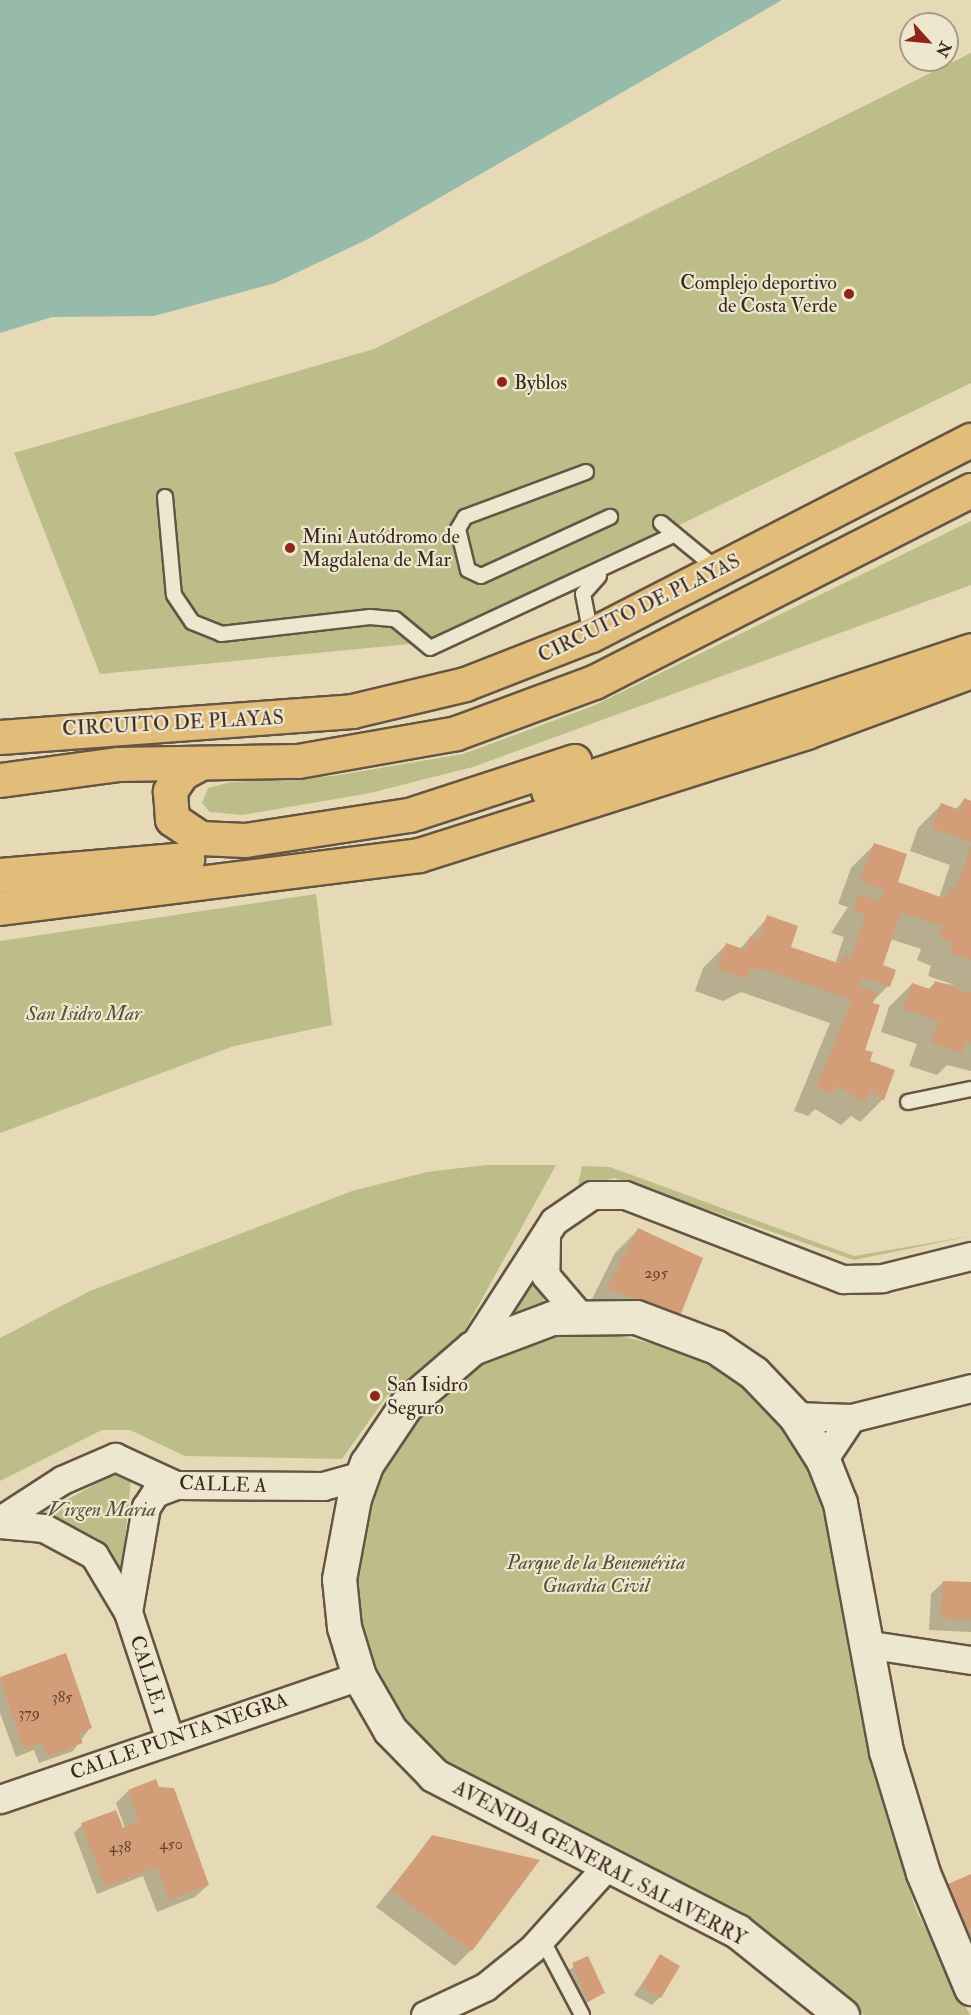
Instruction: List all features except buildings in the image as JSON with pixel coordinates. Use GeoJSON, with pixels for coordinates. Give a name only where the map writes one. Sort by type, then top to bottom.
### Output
{"type":"FeatureCollection","features":[{"type":"Feature","properties":{"kind":"highway","name":"CIRCUITO DE PLAYAS"},"geometry":{"type":"LineString","coordinates":[[0,736],[352,711],[465,684],[591,635],[971,440]]}},
{"type":"Feature","properties":{"kind":"highway","name":"CIRCUITO DE PLAYAS"},"geometry":{"type":"LineString","coordinates":[[0,780],[119,764],[298,761],[403,746],[510,716],[594,682],[971,490]]}},
{"type":"Feature","properties":{"kind":"highway"},"geometry":{"type":"LineString","coordinates":[[0,875],[391,839],[452,824],[885,674],[971,650]]}},
{"type":"Feature","properties":{"kind":"highway"},"geometry":{"type":"LineString","coordinates":[[0,908],[419,855],[806,732],[971,671]]}},
{"type":"Feature","properties":{"kind":"highway"},"geometry":{"type":"LineString","coordinates":[[199,764],[178,778],[168,797],[169,811],[181,830],[212,840],[279,837],[440,807],[779,691],[885,674]]}},
{"type":"Feature","properties":{"kind":"street"},"geometry":{"type":"LineString","coordinates":[[472,1348],[546,1234],[576,1201],[612,1193],[843,1279],[882,1278],[971,1256]]}},
{"type":"Feature","properties":{"kind":"street"},"geometry":{"type":"LineString","coordinates":[[546,1234],[545,1275],[579,1314]]}},
{"type":"Feature","properties":{"kind":"street","name":"AVENIDA GENERAL SALAVERRY"},"geometry":{"type":"LineString","coordinates":[[842,2015],[737,1931],[606,1867],[434,1775],[390,1730],[359,1676],[344,1627],[339,1579],[358,1486],[406,1405],[472,1348],[515,1328],[579,1314],[636,1317],[687,1333],[754,1373],[795,1416],[823,1460],[844,1524],[886,1751],[923,1873],[971,1988]]}},
{"type":"Feature","properties":{"kind":"street"},"geometry":{"type":"LineString","coordinates":[[795,1416],[851,1418],[971,1388]]}},
{"type":"Feature","properties":{"kind":"street"},"geometry":{"type":"LineString","coordinates":[[823,1460],[851,1418]]}},
{"type":"Feature","properties":{"kind":"street","name":"CALLE A"},"geometry":{"type":"LineString","coordinates":[[0,1522],[62,1480],[115,1457],[176,1485],[358,1486]]}},
{"type":"Feature","properties":{"kind":"street","name":"CALLE 1"},"geometry":{"type":"LineString","coordinates":[[128,1612],[146,1507],[155,1493],[176,1485]]}},
{"type":"Feature","properties":{"kind":"street","name":"CALLE 1"},"geometry":{"type":"LineString","coordinates":[[0,1522],[44,1528],[94,1555],[128,1612],[170,1737]]}},
{"type":"Feature","properties":{"kind":"street"},"geometry":{"type":"LineString","coordinates":[[865,1644],[971,1660]]}},
{"type":"Feature","properties":{"kind":"street","name":"CALLE PUNTA NEGRA"},"geometry":{"type":"LineString","coordinates":[[0,1799],[170,1737],[359,1676]]}},
{"type":"Feature","properties":{"kind":"street"},"geometry":{"type":"LineString","coordinates":[[425,2015],[485,1987],[542,1939],[606,1867]]}},
{"type":"Feature","properties":{"kind":"lane"},"geometry":{"type":"LineString","coordinates":[[586,472],[465,517],[458,529],[468,570],[482,576],[610,517]]}},
{"type":"Feature","properties":{"kind":"lane"},"geometry":{"type":"LineString","coordinates":[[165,497],[174,595],[192,622],[221,634],[370,616],[396,619],[430,648],[607,568],[672,535]]}},
{"type":"Feature","properties":{"kind":"lane"},"geometry":{"type":"LineString","coordinates":[[661,523],[672,535],[718,570]]}},
{"type":"Feature","properties":{"kind":"lane"},"geometry":{"type":"LineString","coordinates":[[591,635],[583,594],[607,568]]}},
{"type":"Feature","properties":{"kind":"lane"},"geometry":{"type":"LineString","coordinates":[[908,1102],[971,1089]]}},
{"type":"Feature","properties":{"kind":"lane"},"geometry":{"type":"LineString","coordinates":[[542,1939],[582,2015]]}},
{"type":"Feature","properties":{"kind":"green space"},"geometry":{"type":"Polygon","coordinates":[[[971,53],[971,383],[441,641],[100,674],[14,453],[374,349],[933,72],[959,72],[959,59],[971,53]]]}},
{"type":"Feature","properties":{"kind":"green space"},"geometry":{"type":"Polygon","coordinates":[[[971,521],[971,585],[473,767],[370,793],[243,815],[210,812],[202,803],[208,788],[231,782],[333,776],[463,754],[593,706],[971,521]]]}},
{"type":"Feature","properties":{"kind":"green space","name":"San Isidro Mar"},"geometry":{"type":"Polygon","coordinates":[[[316,894],[332,1025],[234,1046],[0,1133],[0,941],[316,894]]]}},
{"type":"Feature","properties":{"kind":"green space"},"geometry":{"type":"Polygon","coordinates":[[[486,1165],[556,1165],[461,1337],[386,1397],[342,1459],[185,1456],[130,1430],[102,1430],[0,1481],[0,1338],[90,1291],[352,1191],[427,1172],[486,1165]]]}},
{"type":"Feature","properties":{"kind":"green space"},"geometry":{"type":"Polygon","coordinates":[[[582,1166],[610,1167],[854,1256],[971,1236],[854,1260],[615,1178],[578,1185],[582,1166]]]}},
{"type":"Feature","properties":{"kind":"green space"},"geometry":{"type":"Polygon","coordinates":[[[533,1271],[544,1301],[537,1309],[504,1317],[533,1271]]]}},
{"type":"Feature","properties":{"kind":"green space","name":"Parque de la Benemérita Guardia Civil"},"geometry":{"type":"Polygon","coordinates":[[[580,1333],[621,1336],[677,1350],[728,1375],[788,1432],[817,1479],[886,1816],[916,1910],[970,2015],[864,2015],[757,1930],[653,1869],[479,1784],[427,1746],[382,1692],[363,1639],[356,1587],[365,1497],[385,1460],[433,1394],[506,1350],[536,1338],[580,1333]]]}},
{"type":"Feature","properties":{"kind":"green space","name":"Virgen Maria"},"geometry":{"type":"Polygon","coordinates":[[[119,1471],[131,1480],[122,1570],[97,1538],[45,1512],[119,1471]]]}},
{"type":"Feature","properties":{"kind":"shaded area"},"geometry":{"type":"Polygon","coordinates":[[[0,0],[782,0],[368,239],[275,283],[154,316],[52,317],[0,333],[0,0]]]}},
{"type":"Feature","properties":{"kind":"place","name":"Complejo deportivo de Costa Verde"},"geometry":{"type":"Point","coordinates":[849,294]}},
{"type":"Feature","properties":{"kind":"place","name":"Byblos"},"geometry":{"type":"Point","coordinates":[502,382]}},
{"type":"Feature","properties":{"kind":"place","name":"Mini Autódromo de Magdalena de Mar"},"geometry":{"type":"Point","coordinates":[290,548]}},
{"type":"Feature","properties":{"kind":"place","name":"San Isidro Seguro"},"geometry":{"type":"Point","coordinates":[375,1396]}}]}
